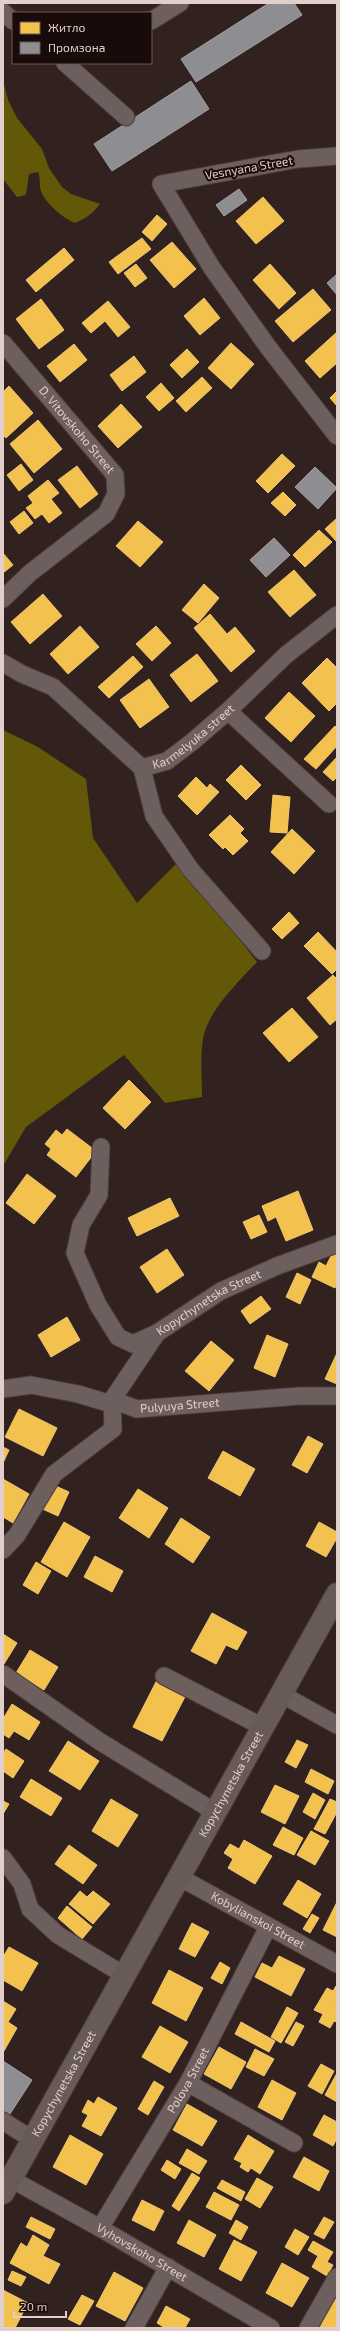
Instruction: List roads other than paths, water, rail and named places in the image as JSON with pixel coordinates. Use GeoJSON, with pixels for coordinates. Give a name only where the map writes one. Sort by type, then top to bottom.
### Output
{"type":"FeatureCollection","features":[{"type":"Feature","properties":{"kind":"main road","name":"Kopychynetska Street"},"geometry":{"type":"LineString","coordinates":[[7,2186],[337,1594]]}},
{"type":"Feature","properties":{"kind":"street"},"geometry":{"type":"LineString","coordinates":[[152,20],[180,3]]}},
{"type":"Feature","properties":{"kind":"street"},"geometry":{"type":"LineString","coordinates":[[3,12],[12,20]]}},
{"type":"Feature","properties":{"kind":"street"},"geometry":{"type":"LineString","coordinates":[[74,65],[126,117]]}},
{"type":"Feature","properties":{"kind":"street","name":"Vesnyana Street"},"geometry":{"type":"LineString","coordinates":[[337,156],[298,159],[161,184],[212,268],[268,347],[337,436]]}},
{"type":"Feature","properties":{"kind":"street","name":"D. Vitovskoho Street"},"geometry":{"type":"LineString","coordinates":[[3,343],[115,474],[116,494],[106,514],[30,573],[3,599]]}},
{"type":"Feature","properties":{"kind":"street","name":"Karmelyuka street"},"geometry":{"type":"LineString","coordinates":[[3,663],[22,674],[53,687],[142,768],[167,761],[228,711],[286,655],[337,615]]}},
{"type":"Feature","properties":{"kind":"street"},"geometry":{"type":"LineString","coordinates":[[228,711],[329,804]]}},
{"type":"Feature","properties":{"kind":"street"},"geometry":{"type":"LineString","coordinates":[[142,768],[154,816],[191,870],[262,951]]}},
{"type":"Feature","properties":{"kind":"street"},"geometry":{"type":"LineString","coordinates":[[101,1147],[99,1195],[81,1225],[75,1253],[98,1305],[118,1337],[133,1344],[157,1332]]}},
{"type":"Feature","properties":{"kind":"street","name":"Kopychynetska Street"},"geometry":{"type":"LineString","coordinates":[[112,1400],[157,1332],[221,1291],[277,1266],[337,1244]]}},
{"type":"Feature","properties":{"kind":"street","name":"Pulyuya Street"},"geometry":{"type":"LineString","coordinates":[[3,1389],[31,1386],[78,1394],[108,1403],[112,1400],[137,1409],[299,1396],[337,1396]]}},
{"type":"Feature","properties":{"kind":"street"},"geometry":{"type":"LineString","coordinates":[[3,1550],[17,1536],[54,1474],[113,1429],[112,1400]]}},
{"type":"Feature","properties":{"kind":"street"},"geometry":{"type":"LineString","coordinates":[[3,1674],[99,1741],[215,1812]]}},
{"type":"Feature","properties":{"kind":"street"},"geometry":{"type":"LineString","coordinates":[[164,1676],[263,1727]]}},
{"type":"Feature","properties":{"kind":"street"},"geometry":{"type":"LineString","coordinates":[[281,1694],[337,1725]]}},
{"type":"Feature","properties":{"kind":"street"},"geometry":{"type":"LineString","coordinates":[[3,1858],[22,1884],[30,1909],[58,1935],[124,1975]]}},
{"type":"Feature","properties":{"kind":"street","name":"Kobylianskoi Street"},"geometry":{"type":"LineString","coordinates":[[179,1878],[337,1964]]}},
{"type":"Feature","properties":{"kind":"street","name":"Polova Street"},"geometry":{"type":"LineString","coordinates":[[100,2228],[188,2083],[268,1927]]}},
{"type":"Feature","properties":{"kind":"street"},"geometry":{"type":"LineString","coordinates":[[188,2083],[294,2142]]}},
{"type":"Feature","properties":{"kind":"street"},"geometry":{"type":"LineString","coordinates":[[3,2121],[33,2140]]}},
{"type":"Feature","properties":{"kind":"street","name":"Vyhovskoho Street"},"geometry":{"type":"LineString","coordinates":[[7,2186],[100,2228],[271,2328]]}},
{"type":"Feature","properties":{"kind":"street"},"geometry":{"type":"LineString","coordinates":[[134,2328],[168,2268]]}},
{"type":"Feature","properties":{"kind":"street"},"geometry":{"type":"LineString","coordinates":[[308,2328],[337,2277]]}}]}
